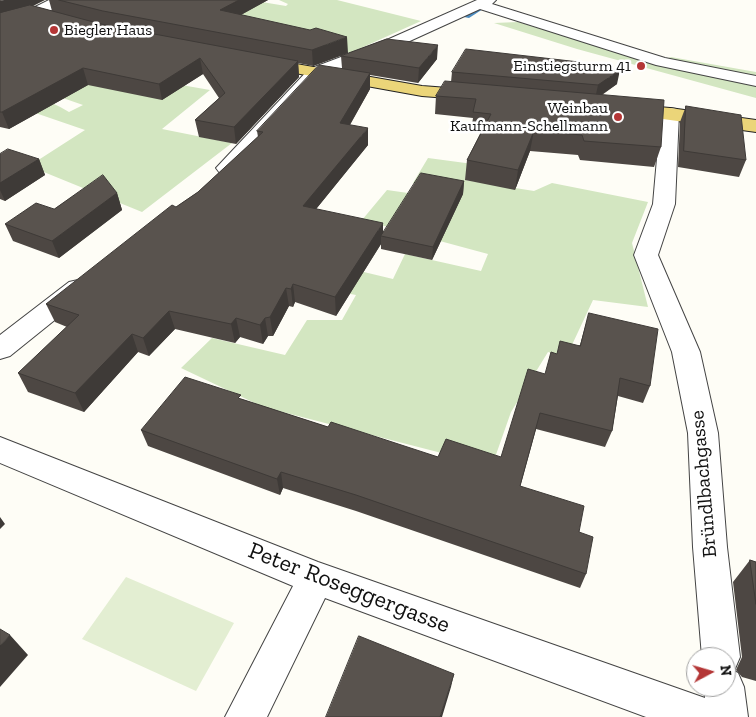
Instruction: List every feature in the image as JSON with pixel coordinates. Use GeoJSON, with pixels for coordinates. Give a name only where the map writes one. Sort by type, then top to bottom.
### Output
{"type":"FeatureCollection","features":[{"type":"Feature","properties":{"kind":"main road"},"geometry":{"type":"LineString","coordinates":[[17,18],[34,13],[52,18]]}},
{"type":"Feature","properties":{"kind":"main road"},"geometry":{"type":"LineString","coordinates":[[249,60],[422,91],[490,97]]}},
{"type":"Feature","properties":{"kind":"main road"},"geometry":{"type":"LineString","coordinates":[[612,108],[670,113],[756,126]]}},
{"type":"Feature","properties":{"kind":"street"},"geometry":{"type":"LineString","coordinates":[[34,13],[60,0]]}},
{"type":"Feature","properties":{"kind":"street"},"geometry":{"type":"LineString","coordinates":[[210,183],[252,142],[315,73],[395,42],[485,2],[662,62],[756,81]]}},
{"type":"Feature","properties":{"kind":"street","name":"Bründlbachgasse"},"geometry":{"type":"LineString","coordinates":[[670,113],[664,204],[646,256],[686,352],[703,433],[710,547],[720,647]]}},
{"type":"Feature","properties":{"kind":"street"},"geometry":{"type":"LineString","coordinates":[[0,349],[94,276]]}},
{"type":"Feature","properties":{"kind":"street","name":"Peter Roseggergasse"},"geometry":{"type":"LineString","coordinates":[[0,450],[316,578],[701,717]]}},
{"type":"Feature","properties":{"kind":"street"},"geometry":{"type":"LineString","coordinates":[[246,717],[316,578]]}},
{"type":"Feature","properties":{"kind":"street"},"geometry":{"type":"LineString","coordinates":[[725,697],[727,717]]}},
{"type":"Feature","properties":{"kind":"green space"},"geometry":{"type":"Polygon","coordinates":[[[279,0],[337,0],[421,21],[350,53],[317,43],[171,15],[256,1],[286,6],[288,4],[279,0]]]}},
{"type":"Feature","properties":{"kind":"green space"},"geometry":{"type":"Polygon","coordinates":[[[518,22],[653,63],[671,57],[756,72],[756,98],[577,49],[494,23],[518,22]]]}},
{"type":"Feature","properties":{"kind":"green space"},"geometry":{"type":"Polygon","coordinates":[[[118,66],[170,83],[210,90],[162,129],[232,143],[142,212],[29,166],[85,130],[15,106],[0,90],[44,100],[69,112],[83,105],[60,97],[118,66]]]}},
{"type":"Feature","properties":{"kind":"green space"},"geometry":{"type":"Polygon","coordinates":[[[428,158],[473,164],[465,180],[534,191],[552,183],[648,202],[632,243],[648,307],[593,300],[571,347],[584,362],[548,352],[511,412],[492,466],[263,407],[181,368],[212,338],[285,355],[307,320],[342,320],[356,295],[329,290],[343,267],[393,279],[405,254],[481,271],[488,254],[362,220],[387,190],[422,195],[420,186],[413,183],[428,158]]]}},
{"type":"Feature","properties":{"kind":"green space"},"geometry":{"type":"Polygon","coordinates":[[[126,577],[234,623],[196,691],[82,639],[126,577]]]}},
{"type":"Feature","properties":{"kind":"building"},"geometry":{"type":"Polygon","coordinates":[[[59,0],[239,0],[220,10],[310,30],[316,28],[347,37],[312,50],[103,11],[59,0]]]}},
{"type":"Feature","properties":{"kind":"building"},"geometry":{"type":"Polygon","coordinates":[[[30,5],[101,24],[298,61],[234,127],[195,120],[225,93],[200,58],[159,84],[83,68],[0,112],[0,13],[30,5]]]}},
{"type":"Feature","properties":{"kind":"building"},"geometry":{"type":"Polygon","coordinates":[[[387,39],[438,45],[419,68],[341,56],[387,39]]]}},
{"type":"Feature","properties":{"kind":"building"},"geometry":{"type":"Polygon","coordinates":[[[466,49],[579,62],[579,66],[620,70],[598,85],[452,72],[466,49]]]}},
{"type":"Feature","properties":{"kind":"building"},"geometry":{"type":"Polygon","coordinates":[[[319,65],[370,73],[340,123],[368,128],[303,206],[383,223],[335,297],[293,284],[291,289],[286,288],[270,317],[265,318],[260,325],[236,318],[231,324],[169,311],[143,338],[132,334],[75,393],[18,373],[79,315],[46,304],[172,205],[176,207],[198,192],[263,132],[257,131],[319,65]]]}},
{"type":"Feature","properties":{"kind":"building"},"geometry":{"type":"Polygon","coordinates":[[[445,81],[664,100],[661,147],[584,141],[582,135],[534,131],[518,170],[467,160],[491,114],[473,112],[476,99],[436,96],[445,81]]]}},
{"type":"Feature","properties":{"kind":"building"},"geometry":{"type":"Polygon","coordinates":[[[686,106],[741,115],[746,160],[684,151],[686,106]]]}},
{"type":"Feature","properties":{"kind":"building"},"geometry":{"type":"Polygon","coordinates":[[[8,149],[39,159],[0,183],[0,154],[8,149]]]}},
{"type":"Feature","properties":{"kind":"building"},"geometry":{"type":"Polygon","coordinates":[[[421,173],[464,181],[433,247],[381,236],[421,173]]]}},
{"type":"Feature","properties":{"kind":"building"},"geometry":{"type":"Polygon","coordinates":[[[103,175],[117,193],[52,241],[5,224],[36,203],[54,209],[103,175]]]}},
{"type":"Feature","properties":{"kind":"building"},"geometry":{"type":"Polygon","coordinates":[[[589,313],[658,329],[650,386],[620,378],[612,431],[540,413],[520,486],[584,506],[579,532],[593,537],[586,574],[356,495],[281,472],[277,479],[141,430],[185,377],[241,395],[238,398],[328,427],[331,422],[438,457],[446,439],[501,457],[528,369],[545,374],[551,352],[557,354],[560,341],[580,346],[589,313]]]}},
{"type":"Feature","properties":{"kind":"building"},"geometry":{"type":"Polygon","coordinates":[[[750,560],[756,562],[756,604],[750,560]]]}},
{"type":"Feature","properties":{"kind":"building"},"geometry":{"type":"Polygon","coordinates":[[[0,629],[10,635],[0,646],[0,629]]]}},
{"type":"Feature","properties":{"kind":"building"},"geometry":{"type":"Polygon","coordinates":[[[359,636],[454,674],[440,717],[326,717],[359,636]]]}},
{"type":"Feature","properties":{"kind":"waterway"},"geometry":{"type":"LineString","coordinates":[[467,17],[494,0]]}},
{"type":"Feature","properties":{"kind":"place","name":"Biegler Haus"},"geometry":{"type":"Point","coordinates":[54,30]}},
{"type":"Feature","properties":{"kind":"place","name":"Einstiegsturm 41"},"geometry":{"type":"Point","coordinates":[641,66]}},
{"type":"Feature","properties":{"kind":"place","name":"Weinbau Kaufmann-Schellmann"},"geometry":{"type":"Point","coordinates":[618,117]}}]}
